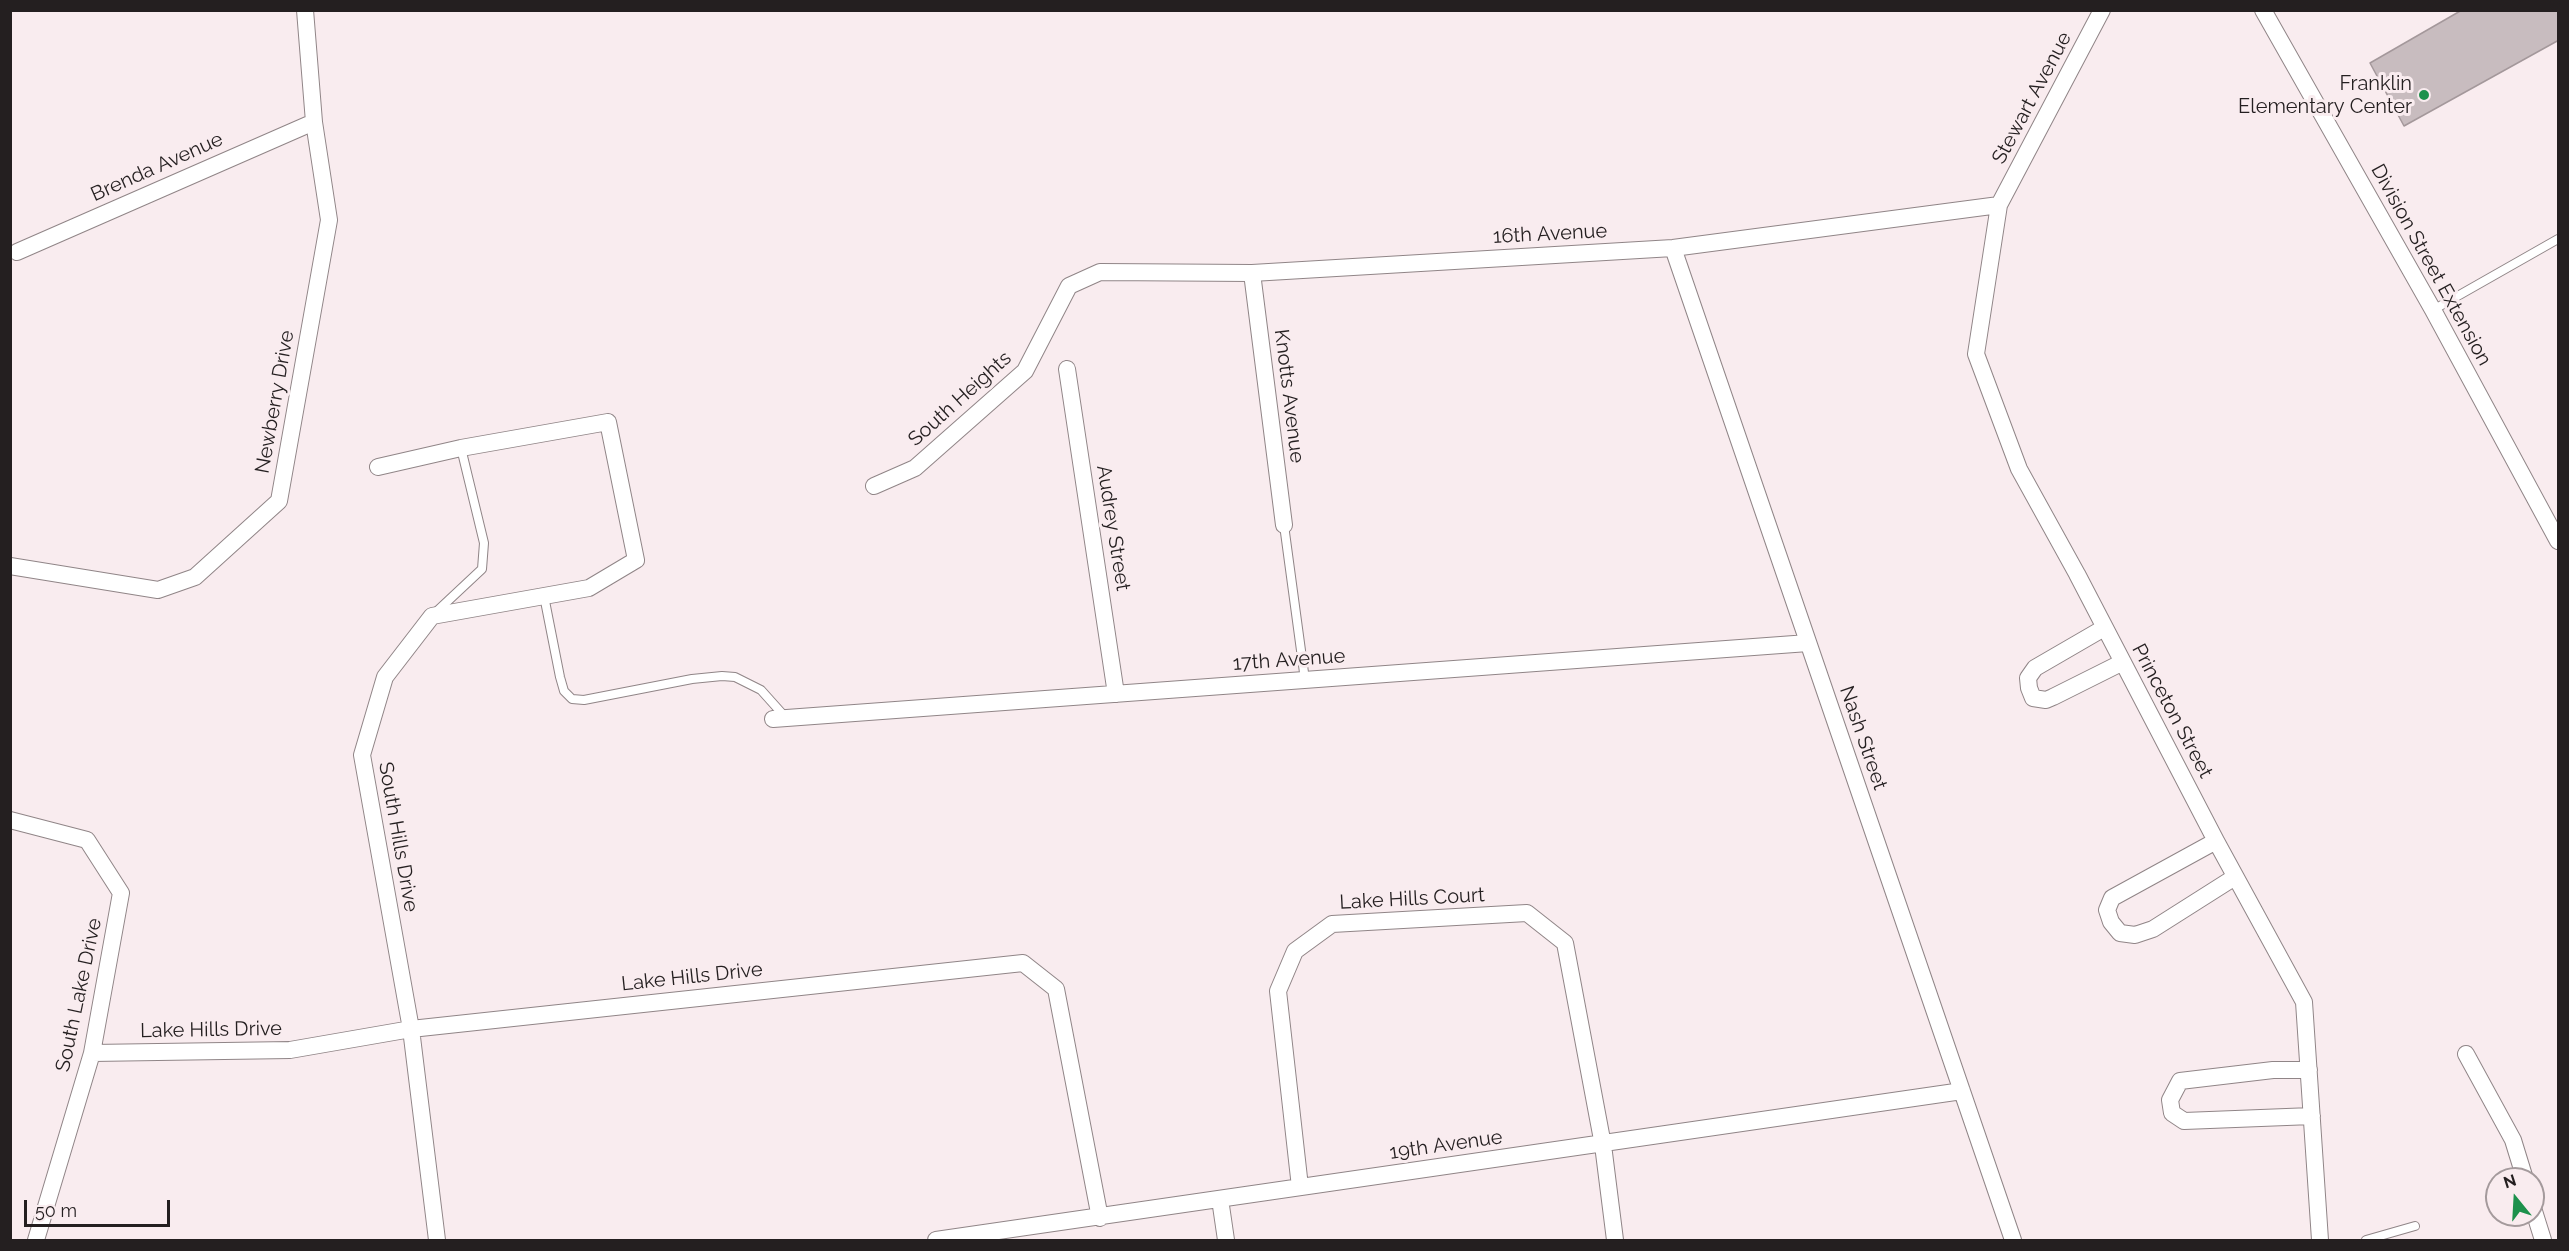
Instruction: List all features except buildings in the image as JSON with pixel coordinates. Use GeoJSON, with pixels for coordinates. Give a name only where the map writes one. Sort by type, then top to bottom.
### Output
{"type":"FeatureCollection","features":[{"type":"Feature","properties":{"kind":"street","name":"Newberry Drive"},"geometry":{"type":"LineString","coordinates":[[10,566],[158,590],[195,577],[279,501],[329,220],[314,122],[305,10]]}},
{"type":"Feature","properties":{"kind":"street","name":"Stewart Avenue"},"geometry":{"type":"LineString","coordinates":[[1999,205],[2102,10]]}},
{"type":"Feature","properties":{"kind":"street","name":"Division Street Extension"},"geometry":{"type":"LineString","coordinates":[[2263,10],[2433,310],[2559,542]]}},
{"type":"Feature","properties":{"kind":"street","name":"Brenda Avenue"},"geometry":{"type":"LineString","coordinates":[[17,252],[314,122]]}},
{"type":"Feature","properties":{"kind":"street","name":"16th Avenue"},"geometry":{"type":"LineString","coordinates":[[1100,272],[1252,273],[1673,248],[1999,205]]}},
{"type":"Feature","properties":{"kind":"street","name":"Princeton Street"},"geometry":{"type":"LineString","coordinates":[[1999,205],[1976,354],[2019,469],[2123,662],[2216,842],[2304,1002],[2320,1240]]}},
{"type":"Feature","properties":{"kind":"street","name":"Nash Street"},"geometry":{"type":"LineString","coordinates":[[1673,248],[2013,1240]]}},
{"type":"Feature","properties":{"kind":"street","name":"South Heights"},"geometry":{"type":"LineString","coordinates":[[874,486],[915,468],[1026,370],[1069,286],[1100,272]]}},
{"type":"Feature","properties":{"kind":"street","name":"Knotts Avenue"},"geometry":{"type":"LineString","coordinates":[[1252,273],[1284,525]]}},
{"type":"Feature","properties":{"kind":"street","name":"Audrey Street"},"geometry":{"type":"LineString","coordinates":[[1067,369],[1116,694]]}},
{"type":"Feature","properties":{"kind":"street"},"geometry":{"type":"LineString","coordinates":[[378,467],[460,448],[608,422],[636,560],[589,588],[432,616]]}},
{"type":"Feature","properties":{"kind":"street","name":"South Hills Drive"},"geometry":{"type":"LineString","coordinates":[[432,616],[385,677],[362,755],[411,1029],[437,1240]]}},
{"type":"Feature","properties":{"kind":"street"},"geometry":{"type":"LineString","coordinates":[[2104,628],[2035,668],[2028,678],[2033,698],[2053,697],[2123,662]]}},
{"type":"Feature","properties":{"kind":"street","name":"17th Avenue"},"geometry":{"type":"LineString","coordinates":[[780,719],[1809,643]]}},
{"type":"Feature","properties":{"kind":"street","name":"South Lake Drive"},"geometry":{"type":"LineString","coordinates":[[10,820],[87,840],[121,893],[92,1053],[36,1240]]}},
{"type":"Feature","properties":{"kind":"street"},"geometry":{"type":"LineString","coordinates":[[2216,842],[2112,898],[2107,910],[2111,922],[2120,933],[2135,935],[2153,929],[2235,877]]}},
{"type":"Feature","properties":{"kind":"street","name":"Lake Hills Court"},"geometry":{"type":"LineString","coordinates":[[1300,1187],[1278,991],[1295,951],[1332,924],[1527,914],[1565,943],[1602,1145],[1615,1240]]}},
{"type":"Feature","properties":{"kind":"street","name":"Lake Hills Drive"},"geometry":{"type":"LineString","coordinates":[[92,1053],[290,1050],[411,1029],[1023,963],[1056,988],[1100,1218]]}},
{"type":"Feature","properties":{"kind":"street"},"geometry":{"type":"LineString","coordinates":[[2466,1054],[2513,1140],[2521,1167]]}},
{"type":"Feature","properties":{"kind":"street"},"geometry":{"type":"LineString","coordinates":[[2308,1070],[2273,1070],[2180,1081],[2170,1100],[2172,1113],[2184,1121],[2312,1116]]}},
{"type":"Feature","properties":{"kind":"street","name":"19th Avenue"},"geometry":{"type":"LineString","coordinates":[[936,1240],[1602,1145],[1962,1090]]}},
{"type":"Feature","properties":{"kind":"street"},"geometry":{"type":"LineString","coordinates":[[1220,1199],[1226,1240]]}},
{"type":"Feature","properties":{"kind":"lane"},"geometry":{"type":"LineString","coordinates":[[2433,310],[2559,239]]}},
{"type":"Feature","properties":{"kind":"lane"},"geometry":{"type":"LineString","coordinates":[[432,616],[482,569],[484,543],[460,448]]}},
{"type":"Feature","properties":{"kind":"lane"},"geometry":{"type":"LineString","coordinates":[[1284,525],[1305,680]]}},
{"type":"Feature","properties":{"kind":"lane"},"geometry":{"type":"LineString","coordinates":[[544,596],[560,677],[564,691],[572,699],[584,700],[692,679],[735,677],[760,690],[780,719]]}},
{"type":"Feature","properties":{"kind":"lane"},"geometry":{"type":"LineString","coordinates":[[2366,1240],[2415,1226]]}},
{"type":"Feature","properties":{"kind":"place","name":"Franklin Elementary Center"},"geometry":{"type":"Point","coordinates":[2424,95]}}]}
